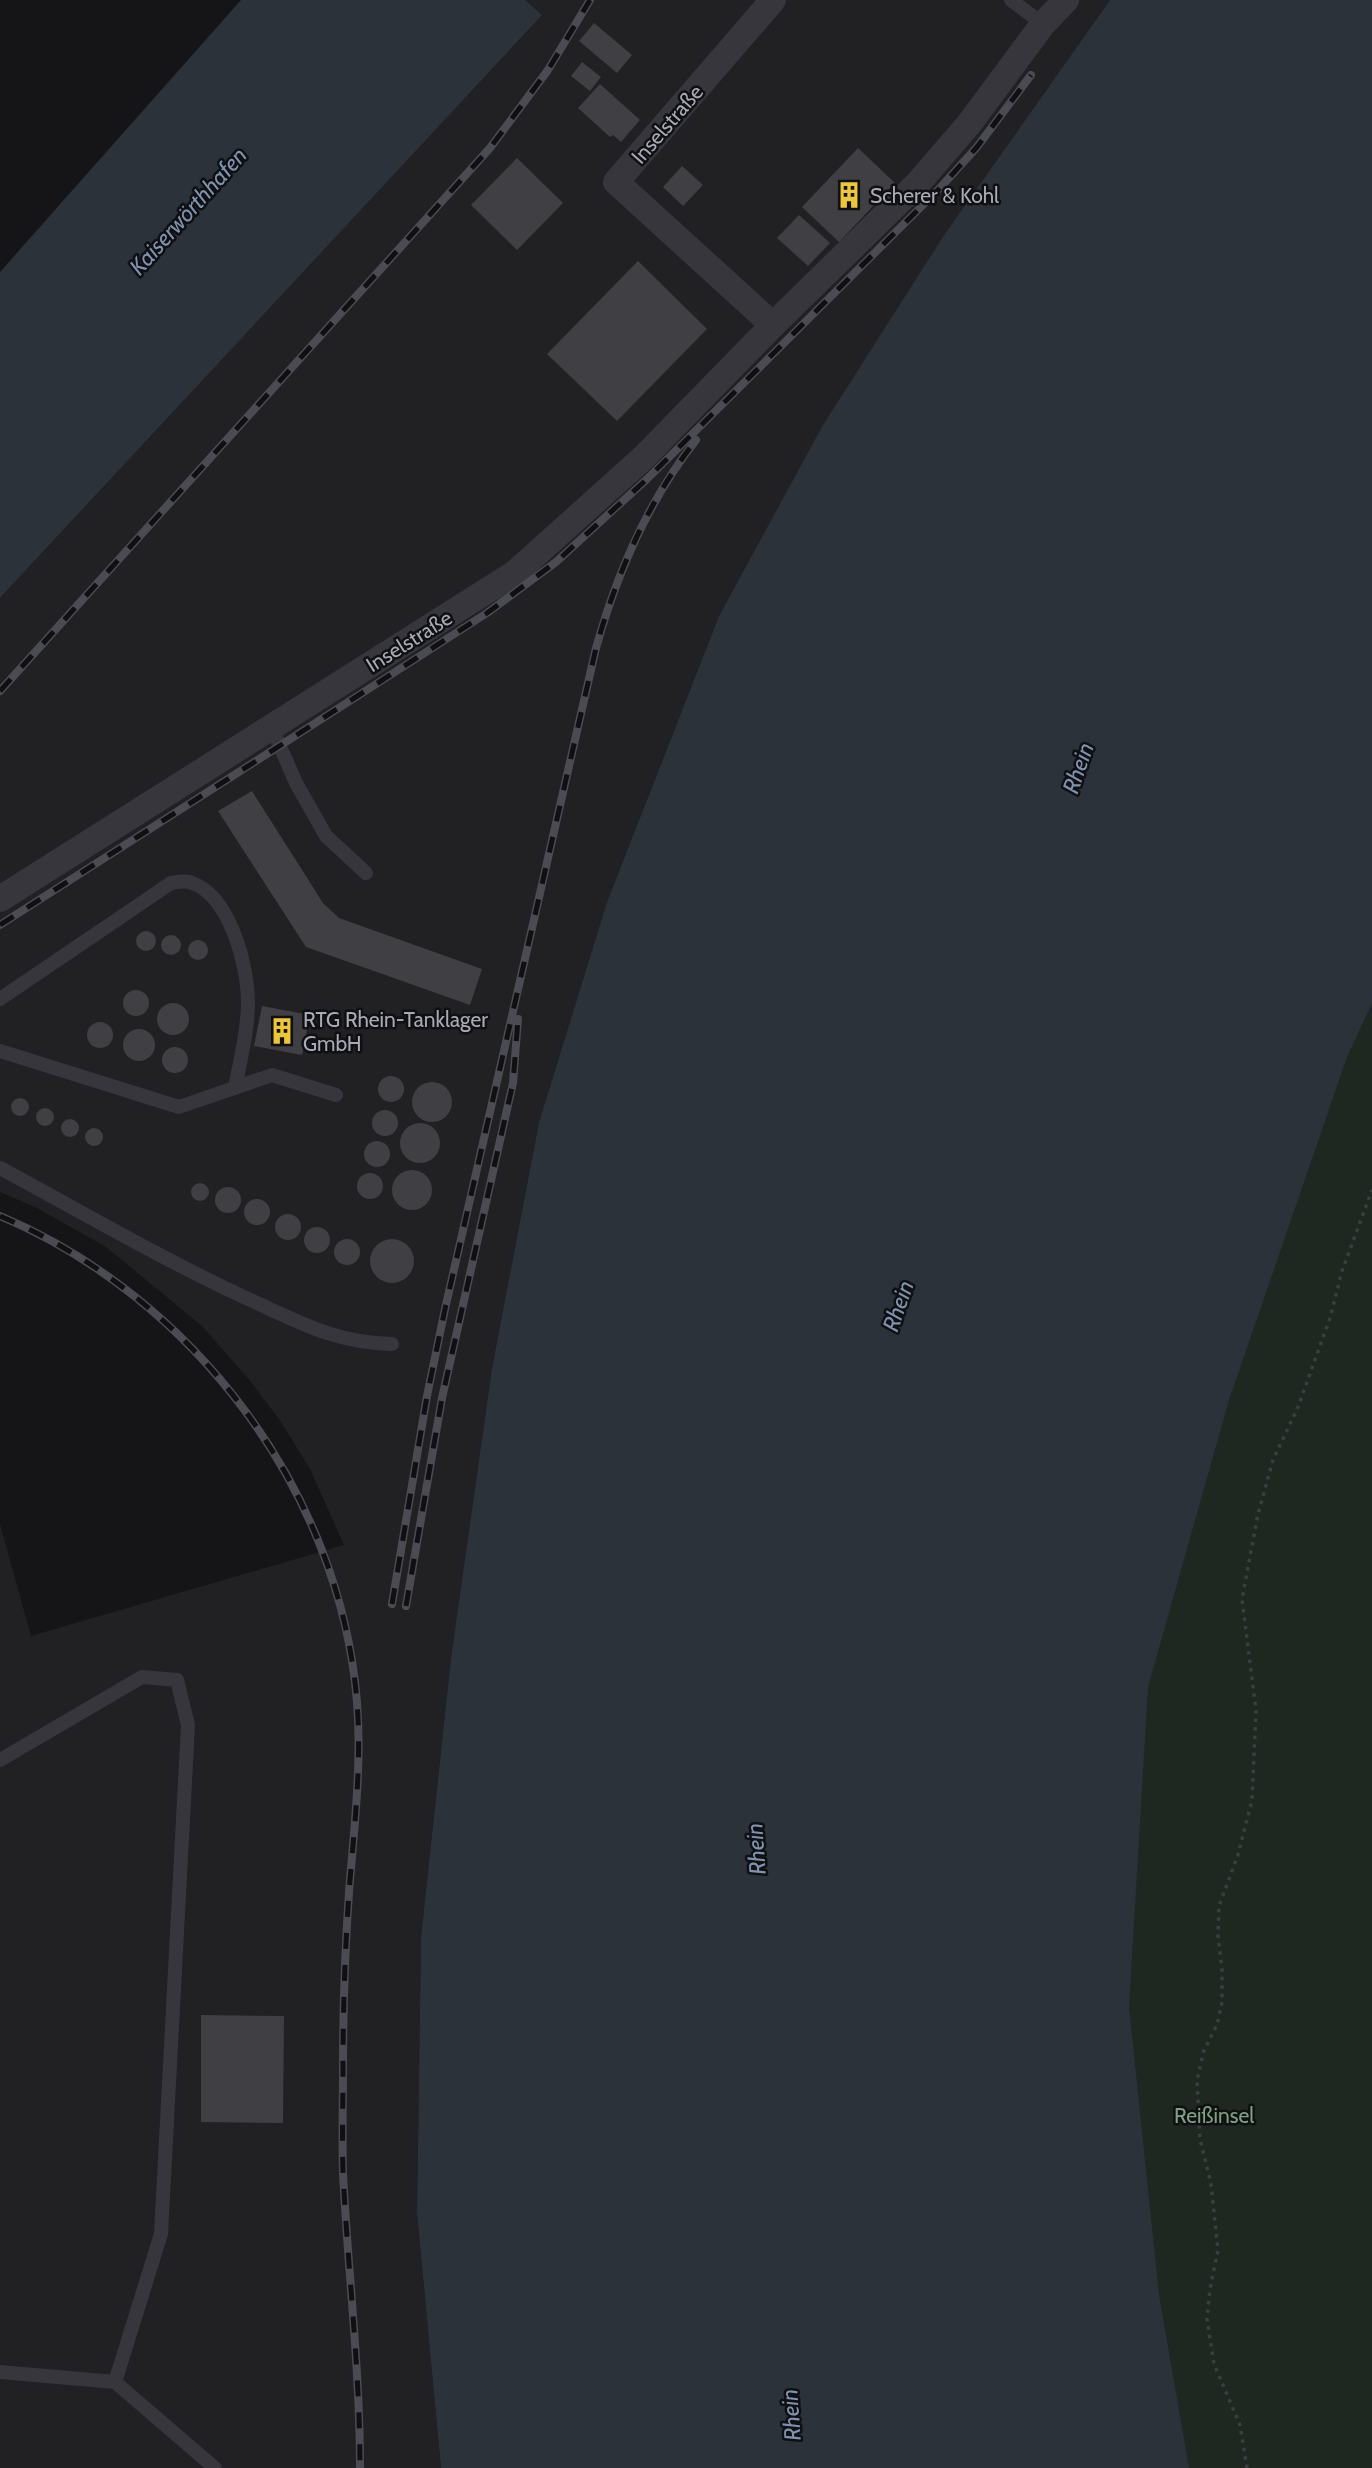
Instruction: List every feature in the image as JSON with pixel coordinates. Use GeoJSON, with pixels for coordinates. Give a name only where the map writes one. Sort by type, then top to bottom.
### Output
{"type":"FeatureCollection","features":[{"type":"Feature","properties":{"kind":"street","name":"Inselstraße"},"geometry":{"type":"LineString","coordinates":[[773,0],[616,182],[773,325]]}},
{"type":"Feature","properties":{"kind":"street","name":"Inselstraße"},"geometry":{"type":"LineString","coordinates":[[0,899],[515,573],[643,458],[773,325],[918,183],[969,124],[1043,24],[1066,0]]}},
{"type":"Feature","properties":{"kind":"lane"},"geometry":{"type":"LineString","coordinates":[[1011,0],[1043,24]]}},
{"type":"Feature","properties":{"kind":"lane"},"geometry":{"type":"LineString","coordinates":[[272,727],[296,783],[326,836],[366,873]]}},
{"type":"Feature","properties":{"kind":"lane"},"geometry":{"type":"LineString","coordinates":[[0,999],[171,883],[191,882],[214,895],[222,906],[240,952],[247,982],[248,1006],[235,1088]]}},
{"type":"Feature","properties":{"kind":"lane"},"geometry":{"type":"LineString","coordinates":[[0,1051],[179,1107],[272,1075],[336,1095]]}},
{"type":"Feature","properties":{"kind":"lane"},"geometry":{"type":"LineString","coordinates":[[0,1168],[208,1280],[327,1335],[364,1343],[392,1344]]}},
{"type":"Feature","properties":{"kind":"lane"},"geometry":{"type":"LineString","coordinates":[[0,1760],[142,1678],[177,1680],[188,1725],[161,2234],[115,2382]]}},
{"type":"Feature","properties":{"kind":"lane"},"geometry":{"type":"LineString","coordinates":[[0,2372],[115,2382],[215,2468]]}},
{"type":"Feature","properties":{"kind":"path"},"geometry":{"type":"LineString","coordinates":[[1247,2468],[1240,2425],[1213,2364],[1207,2319],[1218,2250],[1211,2183],[1200,2139],[1197,2080],[1204,2050],[1217,2025],[1222,2002],[1219,1906],[1238,1855],[1252,1800],[1256,1711],[1242,1599],[1258,1514],[1273,1460],[1298,1407],[1330,1318],[1342,1271],[1372,1190]]}},
{"type":"Feature","properties":{"kind":"shaded area"},"geometry":{"type":"Polygon","coordinates":[[[525,0],[1110,0],[944,235],[828,418],[719,616],[607,902],[539,1122],[492,1368],[451,1658],[421,1937],[417,2213],[441,2468],[0,2468],[0,1524],[31,1636],[344,1545],[310,1469],[281,1422],[251,1382],[202,1326],[106,1247],[37,1208],[0,1192],[0,598],[541,15],[525,0]]]}},
{"type":"Feature","properties":{"kind":"green space","name":"Reißinsel"},"geometry":{"type":"Polygon","coordinates":[[[1372,796],[1372,2468],[1080,2468],[1062,1798],[1372,796]]]}},
{"type":"Feature","properties":{"kind":"water","name":"Kaiserwörthhafen"},"geometry":{"type":"Polygon","coordinates":[[[241,0],[525,0],[542,15],[0,598],[0,272],[241,0]]]}},
{"type":"Feature","properties":{"kind":"water","name":"Rhein"},"geometry":{"type":"Polygon","coordinates":[[[1110,0],[1372,0],[1372,1003],[1347,1057],[1229,1400],[1148,1687],[1129,2007],[1159,2295],[1189,2468],[441,2468],[417,2213],[421,1937],[451,1658],[492,1368],[539,1122],[607,902],[719,616],[823,425],[944,235],[1110,0]]]}},
{"type":"Feature","properties":{"kind":"building"},"geometry":{"type":"Polygon","coordinates":[[[594,23],[632,55],[617,73],[579,41],[594,23]]]}},
{"type":"Feature","properties":{"kind":"building"},"geometry":{"type":"Polygon","coordinates":[[[582,62],[601,77],[590,91],[571,76],[582,62]]]}},
{"type":"Feature","properties":{"kind":"building"},"geometry":{"type":"Polygon","coordinates":[[[600,84],[640,120],[621,142],[613,135],[610,137],[578,108],[600,84]]]}},
{"type":"Feature","properties":{"kind":"building","name":"Scherer & Kohl"},"geometry":{"type":"Polygon","coordinates":[[[858,148],[895,183],[839,242],[802,207],[858,148]]]}},
{"type":"Feature","properties":{"kind":"building"},"geometry":{"type":"Polygon","coordinates":[[[517,158],[563,203],[517,250],[471,205],[517,158]]]}},
{"type":"Feature","properties":{"kind":"building"},"geometry":{"type":"Polygon","coordinates":[[[682,166],[703,185],[683,206],[663,187],[682,166]]]}},
{"type":"Feature","properties":{"kind":"building"},"geometry":{"type":"Polygon","coordinates":[[[799,215],[830,243],[808,266],[777,238],[799,215]]]}},
{"type":"Feature","properties":{"kind":"building"},"geometry":{"type":"Polygon","coordinates":[[[638,261],[707,329],[617,421],[547,354],[638,261]]]}},
{"type":"Feature","properties":{"kind":"building"},"geometry":{"type":"Polygon","coordinates":[[[252,791],[323,903],[339,918],[482,969],[470,1005],[306,947],[218,811],[252,791]]]}},
{"type":"Feature","properties":{"kind":"building"},"geometry":{"type":"Polygon","coordinates":[[[146,931],[153,934],[156,941],[153,948],[146,951],[139,948],[136,941],[139,934],[146,931]]]}},
{"type":"Feature","properties":{"kind":"building"},"geometry":{"type":"Polygon","coordinates":[[[171,935],[178,938],[181,945],[178,952],[171,955],[164,952],[161,945],[164,938],[171,935]]]}},
{"type":"Feature","properties":{"kind":"building"},"geometry":{"type":"Polygon","coordinates":[[[198,940],[205,943],[208,950],[205,957],[198,960],[191,957],[188,950],[191,943],[198,940]]]}},
{"type":"Feature","properties":{"kind":"building"},"geometry":{"type":"Polygon","coordinates":[[[136,990],[145,994],[149,1003],[145,1012],[136,1016],[127,1012],[123,1003],[127,994],[136,990]]]}},
{"type":"Feature","properties":{"kind":"building"},"geometry":{"type":"Polygon","coordinates":[[[173,1003],[184,1008],[189,1019],[184,1030],[173,1035],[162,1030],[157,1019],[162,1008],[173,1003]]]}},
{"type":"Feature","properties":{"kind":"building","name":"RTG Rhein-Tanklager GmbH"},"geometry":{"type":"Polygon","coordinates":[[[262,1006],[310,1015],[302,1055],[254,1046],[262,1006]]]}},
{"type":"Feature","properties":{"kind":"building"},"geometry":{"type":"Polygon","coordinates":[[[100,1022],[109,1026],[113,1035],[109,1044],[100,1048],[91,1044],[87,1035],[91,1026],[100,1022]]]}},
{"type":"Feature","properties":{"kind":"building"},"geometry":{"type":"Polygon","coordinates":[[[139,1029],[150,1034],[155,1045],[150,1056],[139,1061],[128,1056],[123,1045],[128,1034],[139,1029]]]}},
{"type":"Feature","properties":{"kind":"building"},"geometry":{"type":"Polygon","coordinates":[[[175,1047],[184,1051],[188,1060],[184,1069],[175,1073],[166,1069],[162,1060],[166,1051],[175,1047]]]}},
{"type":"Feature","properties":{"kind":"building"},"geometry":{"type":"Polygon","coordinates":[[[391,1076],[400,1080],[404,1089],[400,1098],[391,1102],[382,1098],[378,1089],[382,1080],[391,1076]]]}},
{"type":"Feature","properties":{"kind":"building"},"geometry":{"type":"Polygon","coordinates":[[[432,1082],[440,1083],[446,1088],[451,1094],[451,1110],[446,1116],[440,1121],[432,1122],[424,1121],[418,1116],[413,1110],[412,1102],[413,1094],[418,1088],[424,1083],[432,1082]]]}},
{"type":"Feature","properties":{"kind":"building"},"geometry":{"type":"Polygon","coordinates":[[[20,1098],[26,1101],[29,1107],[26,1113],[20,1116],[14,1113],[11,1107],[14,1101],[20,1098]]]}},
{"type":"Feature","properties":{"kind":"building"},"geometry":{"type":"Polygon","coordinates":[[[45,1108],[51,1111],[54,1117],[51,1123],[45,1126],[39,1123],[36,1117],[39,1111],[45,1108]]]}},
{"type":"Feature","properties":{"kind":"building"},"geometry":{"type":"Polygon","coordinates":[[[385,1110],[394,1114],[398,1123],[394,1132],[385,1136],[376,1132],[372,1123],[376,1114],[385,1110]]]}},
{"type":"Feature","properties":{"kind":"building"},"geometry":{"type":"Polygon","coordinates":[[[70,1119],[76,1122],[79,1128],[76,1134],[70,1137],[64,1134],[61,1128],[64,1122],[70,1119]]]}},
{"type":"Feature","properties":{"kind":"building"},"geometry":{"type":"Polygon","coordinates":[[[420,1123],[434,1129],[440,1143],[434,1157],[420,1163],[406,1157],[400,1143],[406,1129],[420,1123]]]}},
{"type":"Feature","properties":{"kind":"building"},"geometry":{"type":"Polygon","coordinates":[[[94,1128],[100,1131],[103,1137],[100,1143],[94,1146],[88,1143],[85,1137],[88,1131],[94,1128]]]}},
{"type":"Feature","properties":{"kind":"building"},"geometry":{"type":"Polygon","coordinates":[[[377,1141],[386,1145],[390,1154],[386,1163],[377,1167],[368,1163],[364,1154],[368,1145],[377,1141]]]}},
{"type":"Feature","properties":{"kind":"building"},"geometry":{"type":"Polygon","coordinates":[[[412,1170],[426,1176],[432,1190],[426,1204],[412,1210],[398,1204],[392,1190],[398,1176],[412,1170]]]}},
{"type":"Feature","properties":{"kind":"building"},"geometry":{"type":"Polygon","coordinates":[[[370,1173],[379,1177],[383,1186],[379,1195],[370,1199],[361,1195],[357,1186],[361,1177],[370,1173]]]}},
{"type":"Feature","properties":{"kind":"building"},"geometry":{"type":"Polygon","coordinates":[[[200,1183],[206,1186],[209,1192],[206,1198],[200,1201],[194,1198],[191,1192],[194,1186],[200,1183]]]}},
{"type":"Feature","properties":{"kind":"building"},"geometry":{"type":"Polygon","coordinates":[[[228,1187],[237,1191],[241,1200],[237,1209],[228,1213],[219,1209],[215,1200],[219,1191],[228,1187]]]}},
{"type":"Feature","properties":{"kind":"building"},"geometry":{"type":"Polygon","coordinates":[[[257,1199],[266,1203],[270,1212],[266,1221],[257,1225],[248,1221],[244,1212],[248,1203],[257,1199]]]}},
{"type":"Feature","properties":{"kind":"building"},"geometry":{"type":"Polygon","coordinates":[[[288,1214],[297,1218],[301,1227],[297,1236],[288,1240],[279,1236],[275,1227],[279,1218],[288,1214]]]}},
{"type":"Feature","properties":{"kind":"building"},"geometry":{"type":"Polygon","coordinates":[[[317,1227],[326,1231],[330,1240],[326,1249],[317,1253],[308,1249],[304,1240],[308,1231],[317,1227]]]}},
{"type":"Feature","properties":{"kind":"building"},"geometry":{"type":"Polygon","coordinates":[[[347,1239],[356,1243],[360,1252],[356,1261],[347,1265],[338,1261],[334,1252],[338,1243],[347,1239]]]}},
{"type":"Feature","properties":{"kind":"building"},"geometry":{"type":"Polygon","coordinates":[[[392,1239],[407,1246],[414,1261],[407,1276],[392,1283],[377,1276],[370,1261],[377,1246],[392,1239]]]}},
{"type":"Feature","properties":{"kind":"building"},"geometry":{"type":"Polygon","coordinates":[[[201,2015],[284,2016],[283,2123],[201,2122],[201,2015]]]}},
{"type":"Feature","properties":{"kind":"railway"},"geometry":{"type":"LineString","coordinates":[[0,691],[490,148],[548,70],[590,0]]}},
{"type":"Feature","properties":{"kind":"railway"},"geometry":{"type":"LineString","coordinates":[[0,925],[487,613],[556,562],[647,479],[939,189],[977,147],[1031,75]]}},
{"type":"Feature","properties":{"kind":"railway"},"geometry":{"type":"LineString","coordinates":[[392,1604],[427,1396],[445,1309],[596,648],[614,592],[636,539],[663,488],[696,440]]}},
{"type":"Feature","properties":{"kind":"railway"},"geometry":{"type":"LineString","coordinates":[[406,1606],[442,1398],[513,1083],[518,1019]]}},
{"type":"Feature","properties":{"kind":"railway"},"geometry":{"type":"LineString","coordinates":[[0,1216],[70,1252],[135,1297],[194,1350],[245,1411],[288,1477],[321,1549],[345,1624],[357,1702],[359,1750],[345,1958],[343,2160],[360,2468]]}},
{"type":"Feature","properties":{"kind":"place","name":"Scherer & Kohl"},"geometry":{"type":"Point","coordinates":[849,195]}},
{"type":"Feature","properties":{"kind":"place","name":"RTG Rhein-Tanklager GmbH"},"geometry":{"type":"Point","coordinates":[282,1031]}}]}
